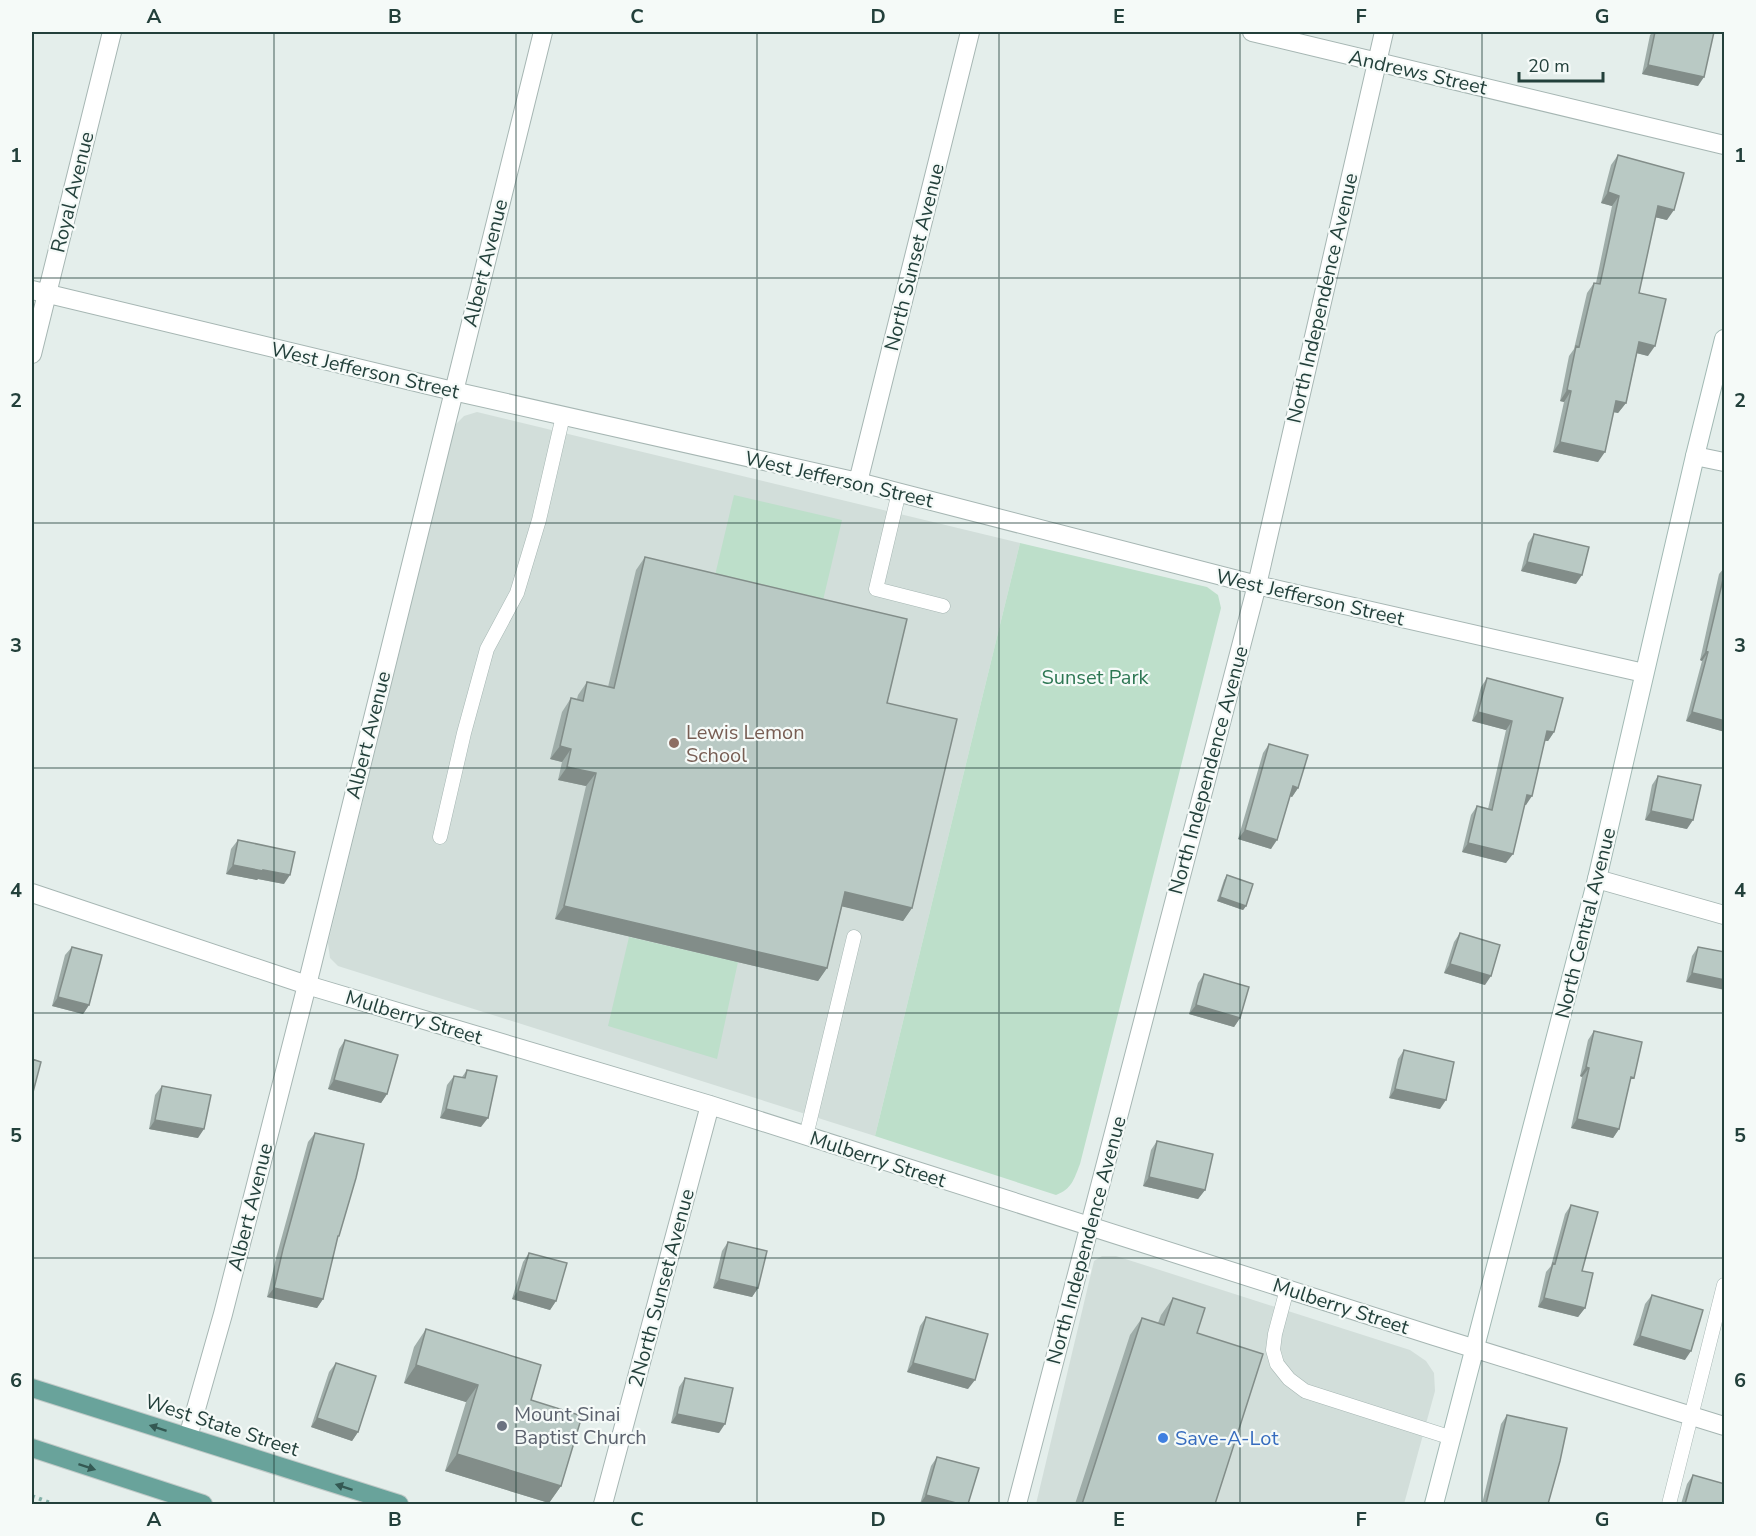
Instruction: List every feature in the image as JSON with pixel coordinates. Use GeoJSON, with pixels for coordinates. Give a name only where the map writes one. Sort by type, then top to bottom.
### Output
{"type":"FeatureCollection","features":[{"type":"Feature","properties":{"kind":"main road","name":"West State Street"},"geometry":{"type":"LineString","coordinates":[[32,1388],[399,1504]]}},
{"type":"Feature","properties":{"kind":"main road"},"geometry":{"type":"LineString","coordinates":[[32,1449],[203,1504]]}},
{"type":"Feature","properties":{"kind":"street","name":"Royal Avenue"},"geometry":{"type":"LineString","coordinates":[[32,354],[39,292],[112,32]]}},
{"type":"Feature","properties":{"kind":"street","name":"Albert Avenue"},"geometry":{"type":"LineString","coordinates":[[188,1437],[226,1302],[307,985],[543,32]]}},
{"type":"Feature","properties":{"kind":"street","name":"North Sunset Avenue"},"geometry":{"type":"LineString","coordinates":[[858,482],[970,32]]}},
{"type":"Feature","properties":{"kind":"street","name":"Andrews Street"},"geometry":{"type":"LineString","coordinates":[[1252,32],[1725,145]]}},
{"type":"Feature","properties":{"kind":"street","name":"North Independence Avenue"},"geometry":{"type":"LineString","coordinates":[[1017,1504],[1257,585],[1384,32]]}},
{"type":"Feature","properties":{"kind":"street","name":"West Jefferson Street"},"geometry":{"type":"LineString","coordinates":[[39,292],[453,391],[858,482],[1257,585],[1644,673]]}},
{"type":"Feature","properties":{"kind":"street","name":"North Central Avenue"},"geometry":{"type":"LineString","coordinates":[[1434,1504],[1597,879],[1695,456],[1725,339]]}},
{"type":"Feature","properties":{"kind":"street"},"geometry":{"type":"LineString","coordinates":[[1695,456],[1725,462]]}},
{"type":"Feature","properties":{"kind":"street"},"geometry":{"type":"LineString","coordinates":[[1597,879],[1725,915]]}},
{"type":"Feature","properties":{"kind":"street","name":"Mulberry Street"},"geometry":{"type":"LineString","coordinates":[[32,893],[307,985],[710,1105],[1089,1227],[1725,1426]]}},
{"type":"Feature","properties":{"kind":"street","name":"2North Sunset Avenue"},"geometry":{"type":"LineString","coordinates":[[603,1504],[710,1105]]}},
{"type":"Feature","properties":{"kind":"lane"},"geometry":{"type":"LineString","coordinates":[[440,837],[464,733],[487,649],[517,593],[539,520],[563,416]]}},
{"type":"Feature","properties":{"kind":"lane"},"geometry":{"type":"LineString","coordinates":[[899,492],[876,589],[942,606]]}},
{"type":"Feature","properties":{"kind":"lane"},"geometry":{"type":"LineString","coordinates":[[806,1136],[854,937]]}},
{"type":"Feature","properties":{"kind":"lane"},"geometry":{"type":"LineString","coordinates":[[1669,1504],[1725,1285]]}},
{"type":"Feature","properties":{"kind":"lane"},"geometry":{"type":"LineString","coordinates":[[1287,1289],[1273,1350],[1277,1364],[1289,1379],[1305,1390],[1452,1438]]}},
{"type":"Feature","properties":{"kind":"path"},"geometry":{"type":"LineString","coordinates":[[32,1496],[54,1504]]}},
{"type":"Feature","properties":{"kind":"shaded area","name":"Lewis Lemon School"},"geometry":{"type":"Polygon","coordinates":[[[477,412],[1020,543],[875,1136],[338,966],[330,958],[328,943],[455,425],[464,416],[477,412]]]}},
{"type":"Feature","properties":{"kind":"shaded area"},"geometry":{"type":"Polygon","coordinates":[[[1102,1256],[1116,1256],[1410,1350],[1426,1361],[1434,1373],[1435,1391],[1404,1504],[1036,1504],[1094,1261],[1102,1256]]]}},
{"type":"Feature","properties":{"kind":"green space"},"geometry":{"type":"Polygon","coordinates":[[[734,495],[842,520],[820,613],[712,588],[734,495]]]}},
{"type":"Feature","properties":{"kind":"green space","name":"Sunset Park"},"geometry":{"type":"Polygon","coordinates":[[[1020,543],[1207,587],[1218,595],[1221,608],[1080,1164],[1069,1187],[1056,1195],[875,1136],[1020,543]]]}},
{"type":"Feature","properties":{"kind":"green space"},"geometry":{"type":"Polygon","coordinates":[[[629,937],[738,962],[717,1059],[608,1026],[629,937]]]}},
{"type":"Feature","properties":{"kind":"building"},"geometry":{"type":"Polygon","coordinates":[[[1655,32],[1714,32],[1704,77],[1648,65],[1655,32]]]}},
{"type":"Feature","properties":{"kind":"building"},"geometry":{"type":"Polygon","coordinates":[[[1618,155],[1684,173],[1674,210],[1658,206],[1639,293],[1666,299],[1655,346],[1639,342],[1626,403],[1616,401],[1605,452],[1560,442],[1571,391],[1567,390],[1576,346],[1579,347],[1594,283],[1600,284],[1619,196],[1608,192],[1618,155]]]}},
{"type":"Feature","properties":{"kind":"building"},"geometry":{"type":"Polygon","coordinates":[[[1534,534],[1589,547],[1582,575],[1527,562],[1534,534]]]}},
{"type":"Feature","properties":{"kind":"building"},"geometry":{"type":"Polygon","coordinates":[[[645,557],[907,619],[887,703],[957,719],[912,908],[845,892],[827,968],[564,906],[596,773],[567,767],[571,749],[560,746],[571,698],[583,701],[587,682],[614,688],[645,557]]]}},
{"type":"Feature","properties":{"kind":"building"},"geometry":{"type":"Polygon","coordinates":[[[1725,571],[1725,721],[1692,712],[1708,652],[1706,651],[1725,571]]]}},
{"type":"Feature","properties":{"kind":"building"},"geometry":{"type":"Polygon","coordinates":[[[1487,678],[1563,698],[1554,732],[1547,731],[1532,796],[1527,795],[1513,854],[1468,843],[1477,806],[1492,810],[1512,721],[1478,712],[1487,678]]]}},
{"type":"Feature","properties":{"kind":"building"},"geometry":{"type":"Polygon","coordinates":[[[1269,744],[1308,755],[1298,788],[1293,786],[1277,840],[1245,830],[1269,744]]]}},
{"type":"Feature","properties":{"kind":"building"},"geometry":{"type":"Polygon","coordinates":[[[1658,776],[1701,785],[1693,820],[1651,811],[1658,776]]]}},
{"type":"Feature","properties":{"kind":"building"},"geometry":{"type":"Polygon","coordinates":[[[238,840],[295,852],[290,875],[233,865],[238,840]]]}},
{"type":"Feature","properties":{"kind":"building"},"geometry":{"type":"Polygon","coordinates":[[[1227,875],[1253,884],[1246,906],[1220,897],[1227,875]]]}},
{"type":"Feature","properties":{"kind":"building"},"geometry":{"type":"Polygon","coordinates":[[[1460,933],[1500,945],[1491,976],[1450,964],[1460,933]]]}},
{"type":"Feature","properties":{"kind":"building"},"geometry":{"type":"Polygon","coordinates":[[[72,947],[102,955],[89,1005],[58,997],[72,947]]]}},
{"type":"Feature","properties":{"kind":"building"},"geometry":{"type":"Polygon","coordinates":[[[1698,947],[1725,952],[1725,980],[1692,973],[1698,947]]]}},
{"type":"Feature","properties":{"kind":"building"},"geometry":{"type":"Polygon","coordinates":[[[1204,974],[1249,987],[1240,1018],[1196,1005],[1204,974]]]}},
{"type":"Feature","properties":{"kind":"building"},"geometry":{"type":"Polygon","coordinates":[[[1594,1031],[1642,1042],[1619,1129],[1577,1119],[1589,1068],[1586,1067],[1594,1031]]]}},
{"type":"Feature","properties":{"kind":"building"},"geometry":{"type":"Polygon","coordinates":[[[345,1040],[398,1055],[387,1094],[334,1080],[345,1040]]]}},
{"type":"Feature","properties":{"kind":"building"},"geometry":{"type":"Polygon","coordinates":[[[1404,1050],[1454,1062],[1446,1100],[1395,1089],[1404,1050]]]}},
{"type":"Feature","properties":{"kind":"building"},"geometry":{"type":"Polygon","coordinates":[[[32,1059],[41,1062],[32,1096],[32,1059]]]}},
{"type":"Feature","properties":{"kind":"building"},"geometry":{"type":"Polygon","coordinates":[[[467,1070],[497,1076],[488,1118],[446,1109],[454,1076],[465,1078],[467,1070]]]}},
{"type":"Feature","properties":{"kind":"building"},"geometry":{"type":"Polygon","coordinates":[[[162,1086],[211,1095],[204,1129],[155,1120],[162,1086]]]}},
{"type":"Feature","properties":{"kind":"building"},"geometry":{"type":"Polygon","coordinates":[[[315,1133],[364,1144],[323,1299],[274,1288],[315,1133]]]}},
{"type":"Feature","properties":{"kind":"building"},"geometry":{"type":"Polygon","coordinates":[[[1157,1141],[1213,1154],[1205,1190],[1149,1177],[1157,1141]]]}},
{"type":"Feature","properties":{"kind":"building"},"geometry":{"type":"Polygon","coordinates":[[[1571,1205],[1598,1212],[1582,1271],[1593,1273],[1585,1308],[1544,1298],[1571,1205]]]}},
{"type":"Feature","properties":{"kind":"building"},"geometry":{"type":"Polygon","coordinates":[[[728,1242],[767,1251],[758,1288],[719,1279],[728,1242]]]}},
{"type":"Feature","properties":{"kind":"building"},"geometry":{"type":"Polygon","coordinates":[[[529,1253],[567,1263],[556,1301],[518,1291],[529,1253]]]}},
{"type":"Feature","properties":{"kind":"building"},"geometry":{"type":"Polygon","coordinates":[[[1652,1295],[1703,1310],[1691,1351],[1640,1336],[1652,1295]]]}},
{"type":"Feature","properties":{"kind":"building","name":"Save-A-Lot"},"geometry":{"type":"Polygon","coordinates":[[[1173,1298],[1205,1308],[1197,1333],[1263,1354],[1215,1504],[1082,1504],[1142,1318],[1164,1325],[1173,1298]]]}},
{"type":"Feature","properties":{"kind":"building"},"geometry":{"type":"Polygon","coordinates":[[[926,1317],[988,1334],[975,1380],[913,1363],[926,1317]]]}},
{"type":"Feature","properties":{"kind":"building","name":"Mount Sinai Baptist Church"},"geometry":{"type":"Polygon","coordinates":[[[426,1329],[541,1365],[531,1400],[582,1416],[561,1486],[457,1454],[478,1385],[416,1365],[426,1329]]]}},
{"type":"Feature","properties":{"kind":"building"},"geometry":{"type":"Polygon","coordinates":[[[336,1363],[376,1376],[358,1432],[317,1418],[336,1363]]]}},
{"type":"Feature","properties":{"kind":"building"},"geometry":{"type":"Polygon","coordinates":[[[685,1378],[733,1388],[725,1424],[677,1414],[685,1378]]]}},
{"type":"Feature","properties":{"kind":"building"},"geometry":{"type":"Polygon","coordinates":[[[1507,1415],[1567,1428],[1548,1504],[1486,1504],[1507,1415]]]}},
{"type":"Feature","properties":{"kind":"building"},"geometry":{"type":"Polygon","coordinates":[[[937,1457],[979,1468],[968,1504],[926,1495],[937,1457]]]}},
{"type":"Feature","properties":{"kind":"building"},"geometry":{"type":"Polygon","coordinates":[[[1693,1475],[1725,1484],[1725,1504],[1685,1504],[1693,1475]]]}},
{"type":"Feature","properties":{"kind":"place","name":"Lewis Lemon School"},"geometry":{"type":"Point","coordinates":[674,743]}},
{"type":"Feature","properties":{"kind":"place","name":"Mount Sinai Baptist Church"},"geometry":{"type":"Point","coordinates":[502,1426]}},
{"type":"Feature","properties":{"kind":"place","name":"Save-A-Lot"},"geometry":{"type":"Point","coordinates":[1163,1438]}}]}
